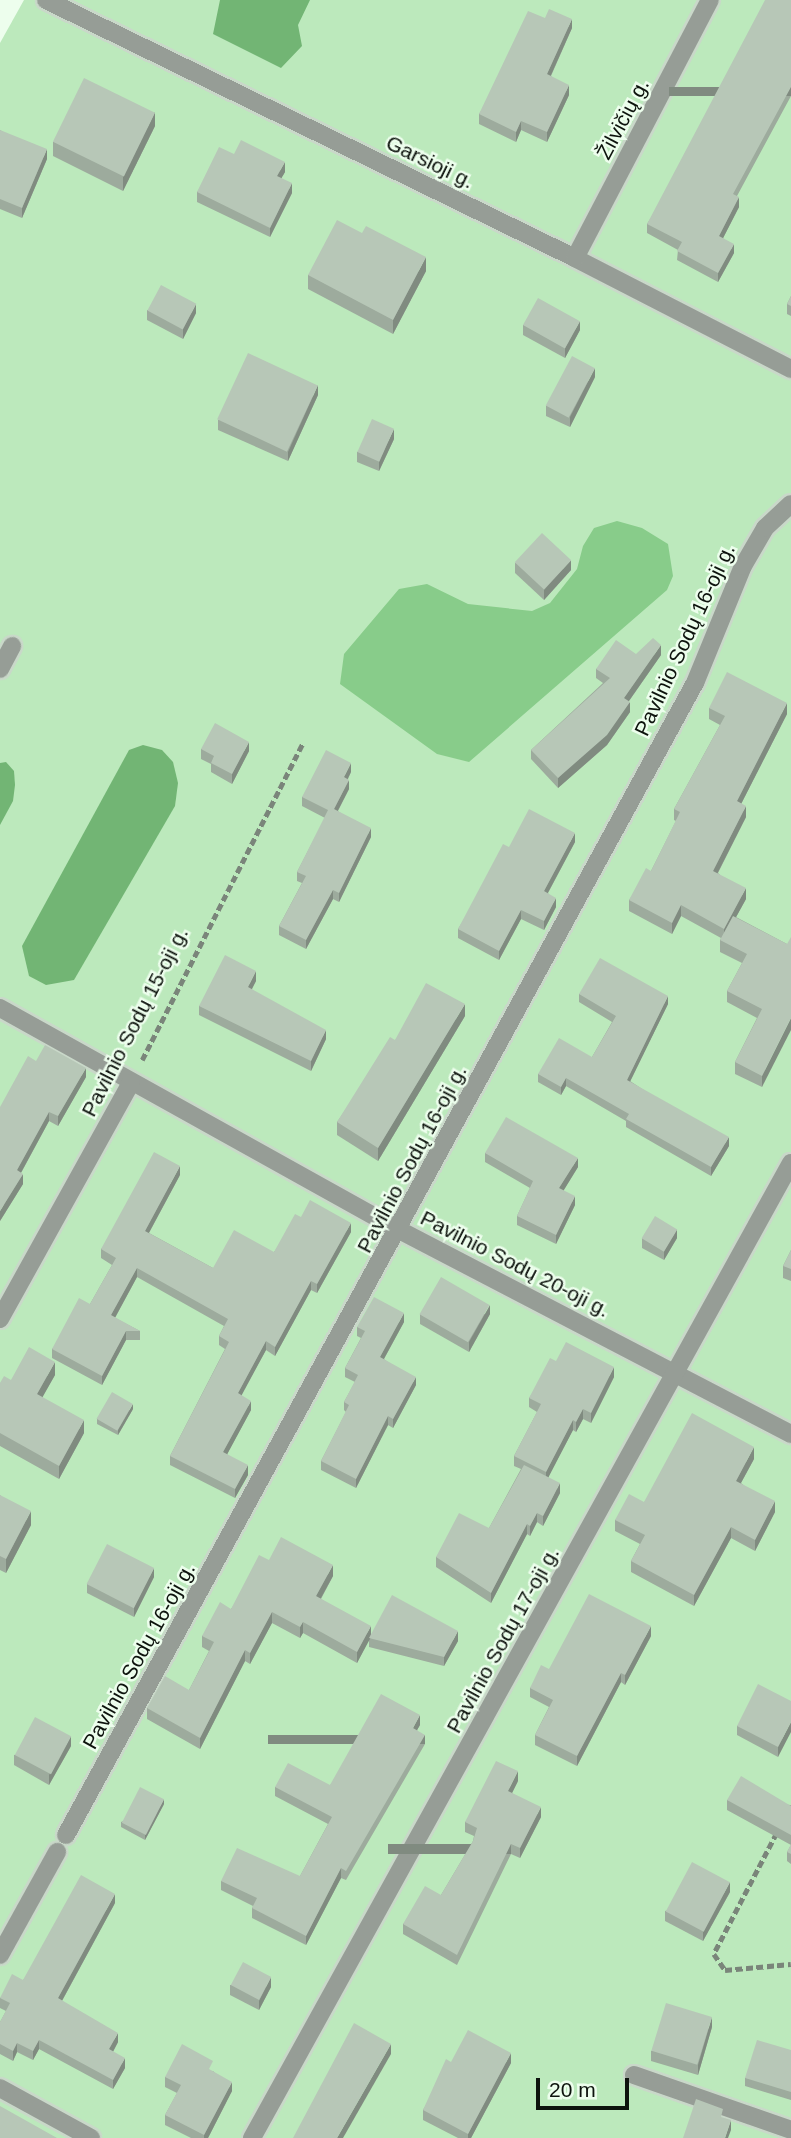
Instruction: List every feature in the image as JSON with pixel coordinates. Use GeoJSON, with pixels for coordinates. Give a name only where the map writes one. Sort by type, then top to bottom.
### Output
{"type":"FeatureCollection","features":[{"type":"Feature","properties":{"kind":"street","name":"Garsioji g."},"geometry":{"type":"LineString","coordinates":[[46,0],[575,258],[791,369]]}},
{"type":"Feature","properties":{"kind":"street","name":"Žilvičių g."},"geometry":{"type":"LineString","coordinates":[[575,258],[710,0]]}},
{"type":"Feature","properties":{"kind":"street","name":"Pavilnio Sodų 16-oji g."},"geometry":{"type":"LineString","coordinates":[[66,1835],[399,1230],[695,683],[743,566],[765,528],[791,504]]}},
{"type":"Feature","properties":{"kind":"street"},"geometry":{"type":"LineString","coordinates":[[0,669],[12,646]]}},
{"type":"Feature","properties":{"kind":"street","name":"Pavilnio Sodų 20-oji g."},"geometry":{"type":"LineString","coordinates":[[0,1009],[399,1230],[791,1434]]}},
{"type":"Feature","properties":{"kind":"street","name":"Pavilnio Sodų 15-oji g."},"geometry":{"type":"LineString","coordinates":[[0,1319],[131,1083]]}},
{"type":"Feature","properties":{"kind":"street","name":"Pavilnio Sodų 17-oji g."},"geometry":{"type":"LineString","coordinates":[[252,2138],[678,1373],[791,1163]]}},
{"type":"Feature","properties":{"kind":"street"},"geometry":{"type":"LineString","coordinates":[[0,1955],[57,1852]]}},
{"type":"Feature","properties":{"kind":"street"},"geometry":{"type":"LineString","coordinates":[[634,2075],[791,2130]]}},
{"type":"Feature","properties":{"kind":"street"},"geometry":{"type":"LineString","coordinates":[[0,2088],[90,2138]]}},
{"type":"Feature","properties":{"kind":"path","name":"Pavilnio Sodų 15-oji g."},"geometry":{"type":"LineString","coordinates":[[131,1083],[303,742]]}},
{"type":"Feature","properties":{"kind":"path"},"geometry":{"type":"LineString","coordinates":[[778,1831],[714,1954],[725,1970],[791,1964]]}},
{"type":"Feature","properties":{"kind":"shaded area"},"geometry":{"type":"Polygon","coordinates":[[[24,0],[791,0],[791,2138],[0,2138],[0,43],[24,0]]]}},
{"type":"Feature","properties":{"kind":"shaded area"},"geometry":{"type":"Polygon","coordinates":[[[220,0],[310,0],[298,25],[302,46],[281,68],[213,34],[220,0]]]}},
{"type":"Feature","properties":{"kind":"shaded area"},"geometry":{"type":"Polygon","coordinates":[[[617,521],[642,528],[668,544],[673,576],[667,590],[469,762],[437,754],[340,684],[344,654],[399,589],[427,584],[468,604],[532,611],[550,603],[577,569],[583,546],[594,528],[617,521]]]}},
{"type":"Feature","properties":{"kind":"shaded area"},"geometry":{"type":"Polygon","coordinates":[[[143,745],[162,750],[173,762],[178,783],[175,806],[74,980],[46,985],[29,976],[22,946],[129,750],[143,745]]]}},
{"type":"Feature","properties":{"kind":"shaded area"},"geometry":{"type":"Polygon","coordinates":[[[6,762],[14,771],[15,785],[13,801],[0,825],[0,763],[6,762]]]}},
{"type":"Feature","properties":{"kind":"building"},"geometry":{"type":"Polygon","coordinates":[[[765,0],[791,0],[791,87],[733,194],[739,197],[719,236],[734,244],[718,273],[677,251],[682,242],[647,224],[765,0]]]}},
{"type":"Feature","properties":{"kind":"building"},"geometry":{"type":"Polygon","coordinates":[[[549,9],[572,19],[547,74],[569,85],[547,132],[521,121],[516,132],[479,114],[528,11],[545,18],[549,9]]]}},
{"type":"Feature","properties":{"kind":"building"},"geometry":{"type":"Polygon","coordinates":[[[84,78],[155,113],[124,176],[53,142],[84,78]]]}},
{"type":"Feature","properties":{"kind":"building"},"geometry":{"type":"Polygon","coordinates":[[[0,130],[47,149],[22,208],[0,199],[0,130]]]}},
{"type":"Feature","properties":{"kind":"building"},"geometry":{"type":"Polygon","coordinates":[[[241,140],[285,162],[277,176],[292,183],[270,228],[197,192],[219,147],[234,154],[241,140]]]}},
{"type":"Feature","properties":{"kind":"building"},"geometry":{"type":"Polygon","coordinates":[[[337,220],[362,233],[366,226],[426,257],[393,320],[308,275],[337,220]]]}},
{"type":"Feature","properties":{"kind":"building"},"geometry":{"type":"Polygon","coordinates":[[[161,285],[196,304],[183,329],[147,311],[161,285]]]}},
{"type":"Feature","properties":{"kind":"building"},"geometry":{"type":"Polygon","coordinates":[[[538,298],[580,321],[565,348],[523,325],[538,298]]]}},
{"type":"Feature","properties":{"kind":"building"},"geometry":{"type":"Polygon","coordinates":[[[248,353],[318,386],[287,452],[217,419],[248,353]]]}},
{"type":"Feature","properties":{"kind":"building"},"geometry":{"type":"Polygon","coordinates":[[[572,356],[595,368],[569,418],[546,405],[572,356]]]}},
{"type":"Feature","properties":{"kind":"building"},"geometry":{"type":"Polygon","coordinates":[[[372,419],[394,429],[379,462],[357,452],[372,419]]]}},
{"type":"Feature","properties":{"kind":"building"},"geometry":{"type":"Polygon","coordinates":[[[542,533],[571,560],[544,590],[515,562],[542,533]]]}},
{"type":"Feature","properties":{"kind":"building"},"geometry":{"type":"Polygon","coordinates":[[[653,638],[661,645],[624,698],[630,702],[607,735],[558,778],[531,750],[610,678],[596,669],[616,640],[636,654],[653,638]]]}},
{"type":"Feature","properties":{"kind":"building"},"geometry":{"type":"Polygon","coordinates":[[[727,672],[787,703],[737,801],[746,806],[713,871],[746,888],[724,929],[681,905],[672,923],[629,900],[646,868],[651,871],[680,812],[674,809],[725,716],[709,708],[727,672]]]}},
{"type":"Feature","properties":{"kind":"building"},"geometry":{"type":"Polygon","coordinates":[[[215,723],[249,742],[232,774],[211,763],[214,756],[201,749],[215,723]]]}},
{"type":"Feature","properties":{"kind":"building"},"geometry":{"type":"Polygon","coordinates":[[[326,750],[351,763],[344,777],[349,780],[334,809],[371,828],[339,893],[333,890],[306,940],[279,926],[306,876],[297,872],[328,810],[302,797],[326,750]]]}},
{"type":"Feature","properties":{"kind":"building"},"geometry":{"type":"Polygon","coordinates":[[[529,809],[575,833],[544,891],[556,898],[544,921],[521,910],[499,951],[458,929],[503,844],[509,847],[529,809]]]}},
{"type":"Feature","properties":{"kind":"building"},"geometry":{"type":"Polygon","coordinates":[[[733,916],[787,944],[791,937],[791,1018],[762,1076],[735,1062],[762,1009],[727,991],[747,954],[720,940],[733,916]]]}},
{"type":"Feature","properties":{"kind":"building"},"geometry":{"type":"Polygon","coordinates":[[[225,955],[256,971],[248,987],[326,1030],[311,1061],[199,1006],[225,955]]]}},
{"type":"Feature","properties":{"kind":"building"},"geometry":{"type":"Polygon","coordinates":[[[600,958],[668,996],[627,1080],[729,1137],[711,1167],[626,1119],[629,1114],[566,1078],[561,1087],[538,1074],[559,1038],[592,1057],[616,1016],[579,994],[600,958]]]}},
{"type":"Feature","properties":{"kind":"building"},"geometry":{"type":"Polygon","coordinates":[[[426,983],[465,1004],[378,1148],[337,1122],[390,1037],[395,1040],[426,983]]]}},
{"type":"Feature","properties":{"kind":"building"},"geometry":{"type":"Polygon","coordinates":[[[45,1045],[86,1068],[58,1116],[49,1112],[17,1170],[23,1174],[0,1211],[0,1107],[28,1056],[36,1061],[45,1045]]]}},
{"type":"Feature","properties":{"kind":"building"},"geometry":{"type":"Polygon","coordinates":[[[506,1117],[578,1158],[559,1188],[575,1196],[556,1235],[517,1216],[533,1181],[485,1153],[506,1117]]]}},
{"type":"Feature","properties":{"kind":"building"},"geometry":{"type":"Polygon","coordinates":[[[154,1152],[180,1166],[145,1231],[213,1268],[234,1230],[274,1252],[295,1214],[301,1217],[310,1200],[351,1223],[317,1284],[311,1281],[275,1347],[266,1341],[238,1393],[251,1401],[223,1452],[248,1465],[235,1489],[170,1456],[229,1342],[219,1336],[228,1319],[137,1268],[111,1315],[140,1331],[126,1331],[102,1376],[52,1349],[79,1298],[90,1304],[116,1258],[101,1249],[154,1152]]]}},
{"type":"Feature","properties":{"kind":"building"},"geometry":{"type":"Polygon","coordinates":[[[655,1216],[677,1229],[664,1252],[642,1238],[655,1216]]]}},
{"type":"Feature","properties":{"kind":"building"},"geometry":{"type":"Polygon","coordinates":[[[791,1250],[791,1269],[783,1266],[791,1250]]]}},
{"type":"Feature","properties":{"kind":"building"},"geometry":{"type":"Polygon","coordinates":[[[441,1277],[489,1305],[468,1342],[419,1314],[441,1277]]]}},
{"type":"Feature","properties":{"kind":"building"},"geometry":{"type":"Polygon","coordinates":[[[374,1297],[404,1313],[380,1357],[416,1377],[393,1419],[388,1416],[356,1479],[321,1461],[349,1405],[344,1402],[358,1375],[345,1368],[365,1331],[357,1327],[374,1297]]]}},
{"type":"Feature","properties":{"kind":"building"},"geometry":{"type":"Polygon","coordinates":[[[566,1342],[614,1367],[591,1413],[583,1409],[576,1422],[573,1420],[546,1472],[514,1456],[541,1404],[529,1398],[550,1358],[556,1361],[566,1342]]]}},
{"type":"Feature","properties":{"kind":"building"},"geometry":{"type":"Polygon","coordinates":[[[29,1347],[55,1362],[37,1394],[84,1420],[59,1466],[0,1433],[0,1383],[4,1376],[11,1380],[29,1347]]]}},
{"type":"Feature","properties":{"kind":"building"},"geometry":{"type":"Polygon","coordinates":[[[112,1392],[133,1404],[117,1431],[96,1419],[112,1392]]]}},
{"type":"Feature","properties":{"kind":"building"},"geometry":{"type":"Polygon","coordinates":[[[692,1413],[754,1447],[736,1481],[775,1501],[755,1540],[731,1527],[694,1595],[631,1561],[645,1535],[615,1520],[629,1494],[644,1502],[692,1413]]]}},
{"type":"Feature","properties":{"kind":"building"},"geometry":{"type":"Polygon","coordinates":[[[524,1465],[560,1483],[543,1516],[537,1513],[530,1526],[527,1524],[491,1593],[436,1557],[459,1513],[489,1528],[524,1465]]]}},
{"type":"Feature","properties":{"kind":"building"},"geometry":{"type":"Polygon","coordinates":[[[0,1495],[31,1511],[6,1559],[0,1556],[0,1495]]]}},
{"type":"Feature","properties":{"kind":"building"},"geometry":{"type":"Polygon","coordinates":[[[281,1537],[333,1565],[316,1596],[371,1626],[357,1652],[303,1622],[300,1627],[272,1612],[250,1653],[245,1650],[200,1738],[147,1708],[165,1676],[189,1690],[214,1642],[202,1636],[220,1602],[231,1609],[259,1555],[269,1560],[281,1537]]]}},
{"type":"Feature","properties":{"kind":"building"},"geometry":{"type":"Polygon","coordinates":[[[107,1544],[154,1568],[134,1608],[87,1584],[107,1544]]]}},
{"type":"Feature","properties":{"kind":"building"},"geometry":{"type":"Polygon","coordinates":[[[589,1594],[651,1626],[625,1675],[621,1673],[577,1756],[535,1735],[553,1700],[530,1688],[541,1665],[549,1669],[589,1594]]]}},
{"type":"Feature","properties":{"kind":"building"},"geometry":{"type":"Polygon","coordinates":[[[392,1595],[458,1631],[444,1657],[369,1638],[392,1595]]]}},
{"type":"Feature","properties":{"kind":"building"},"geometry":{"type":"Polygon","coordinates":[[[758,1684],[791,1701],[791,1722],[778,1747],[737,1726],[758,1684]]]}},
{"type":"Feature","properties":{"kind":"building"},"geometry":{"type":"Polygon","coordinates":[[[381,1694],[420,1715],[413,1728],[425,1735],[346,1871],[341,1868],[306,1936],[252,1908],[257,1898],[221,1881],[237,1848],[300,1876],[332,1817],[275,1787],[288,1763],[330,1785],[381,1694]]]}},
{"type":"Feature","properties":{"kind":"building"},"geometry":{"type":"Polygon","coordinates":[[[35,1717],[71,1736],[51,1774],[15,1755],[35,1717]]]}},
{"type":"Feature","properties":{"kind":"building"},"geometry":{"type":"Polygon","coordinates":[[[496,1761],[518,1771],[508,1791],[541,1807],[520,1848],[511,1844],[457,1955],[403,1924],[425,1886],[441,1895],[473,1841],[477,1828],[465,1822],[496,1761]]]}},
{"type":"Feature","properties":{"kind":"building"},"geometry":{"type":"Polygon","coordinates":[[[741,1776],[791,1806],[791,1835],[727,1800],[741,1776]]]}},
{"type":"Feature","properties":{"kind":"building"},"geometry":{"type":"Polygon","coordinates":[[[140,1787],[164,1799],[146,1835],[122,1823],[140,1787]]]}},
{"type":"Feature","properties":{"kind":"building"},"geometry":{"type":"Polygon","coordinates":[[[692,1862],[730,1882],[704,1932],[666,1911],[692,1862]]]}},
{"type":"Feature","properties":{"kind":"building"},"geometry":{"type":"Polygon","coordinates":[[[81,1875],[115,1894],[58,1998],[118,2033],[109,2049],[125,2058],[113,2080],[39,2040],[33,2051],[17,2043],[13,2051],[0,2044],[0,2022],[10,2003],[0,1998],[12,1974],[23,1980],[81,1875]]]}},
{"type":"Feature","properties":{"kind":"building"},"geometry":{"type":"Polygon","coordinates":[[[243,1962],[271,1977],[259,2000],[231,1985],[243,1962]]]}},
{"type":"Feature","properties":{"kind":"building"},"geometry":{"type":"Polygon","coordinates":[[[666,2003],[712,2017],[697,2065],[651,2051],[666,2003]]]}},
{"type":"Feature","properties":{"kind":"building"},"geometry":{"type":"Polygon","coordinates":[[[354,2023],[391,2044],[337,2138],[293,2138],[354,2023]]]}},
{"type":"Feature","properties":{"kind":"building"},"geometry":{"type":"Polygon","coordinates":[[[468,2030],[511,2053],[468,2134],[423,2110],[446,2059],[451,2062],[468,2030]]]}},
{"type":"Feature","properties":{"kind":"building"},"geometry":{"type":"Polygon","coordinates":[[[757,2040],[791,2050],[791,2092],[745,2078],[757,2040]]]}},
{"type":"Feature","properties":{"kind":"building"},"geometry":{"type":"Polygon","coordinates":[[[182,2044],[213,2061],[209,2069],[232,2082],[204,2135],[165,2115],[181,2085],[165,2077],[182,2044]]]}},
{"type":"Feature","properties":{"kind":"building"},"geometry":{"type":"Polygon","coordinates":[[[696,2099],[723,2109],[721,2117],[731,2120],[725,2138],[683,2138],[696,2099]]]}},
{"type":"Feature","properties":{"kind":"building"},"geometry":{"type":"Polygon","coordinates":[[[0,2106],[57,2138],[0,2138],[0,2106]]]}}]}
